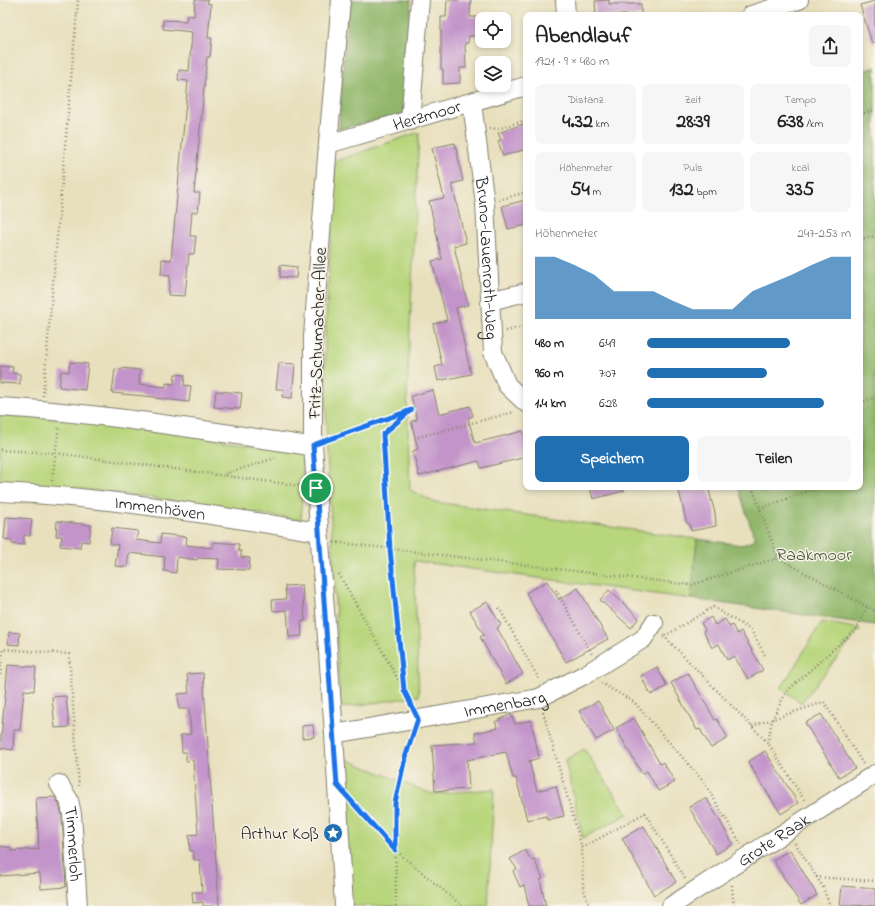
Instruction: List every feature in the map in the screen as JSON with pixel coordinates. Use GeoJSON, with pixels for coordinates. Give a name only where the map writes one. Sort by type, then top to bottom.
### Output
{"type":"FeatureCollection","features":[{"type":"Feature","properties":{"kind":"street","name":"Fritz-Schumacher-Allee"},"geometry":{"type":"LineString","coordinates":[[341,0],[313,336],[313,445],[334,734],[344,906]]}},
{"type":"Feature","properties":{"kind":"street"},"geometry":{"type":"LineString","coordinates":[[410,121],[420,0]]}},
{"type":"Feature","properties":{"kind":"street"},"geometry":{"type":"LineString","coordinates":[[565,0],[566,12]]}},
{"type":"Feature","properties":{"kind":"street"},"geometry":{"type":"LineString","coordinates":[[758,9],[799,0]]}},
{"type":"Feature","properties":{"kind":"street","name":"Herzmoor"},"geometry":{"type":"LineString","coordinates":[[328,144],[523,87]]}},
{"type":"Feature","properties":{"kind":"street","name":"Bruno-Lauenroth-Weg"},"geometry":{"type":"LineString","coordinates":[[472,103],[485,204],[493,352],[507,385],[522,407]]}},
{"type":"Feature","properties":{"kind":"street"},"geometry":{"type":"LineString","coordinates":[[490,301],[523,293]]}},
{"type":"Feature","properties":{"kind":"street"},"geometry":{"type":"LineString","coordinates":[[0,407],[42,409],[108,416],[310,446],[313,445]]}},
{"type":"Feature","properties":{"kind":"street","name":"Immenhöven"},"geometry":{"type":"LineString","coordinates":[[0,492],[50,494],[174,509],[320,536]]}},
{"type":"Feature","properties":{"kind":"street","name":"Immenbarg"},"geometry":{"type":"LineString","coordinates":[[334,734],[543,696],[593,671],[659,630]]}},
{"type":"Feature","properties":{"kind":"street","name":"Grote Raak"},"geometry":{"type":"LineString","coordinates":[[672,906],[813,813],[873,776]]}},
{"type":"Feature","properties":{"kind":"street","name":"Timmerloh"},"geometry":{"type":"LineString","coordinates":[[59,784],[69,800],[72,814],[78,906]]}},
{"type":"Feature","properties":{"kind":"path"},"geometry":{"type":"LineString","coordinates":[[42,409],[78,0]]}},
{"type":"Feature","properties":{"kind":"path"},"geometry":{"type":"LineString","coordinates":[[863,113],[875,110]]}},
{"type":"Feature","properties":{"kind":"path"},"geometry":{"type":"LineString","coordinates":[[475,126],[496,129],[523,121]]}},
{"type":"Feature","properties":{"kind":"path"},"geometry":{"type":"LineString","coordinates":[[485,204],[523,193]]}},
{"type":"Feature","properties":{"kind":"path"},"geometry":{"type":"LineString","coordinates":[[863,238],[875,236]]}},
{"type":"Feature","properties":{"kind":"path"},"geometry":{"type":"LineString","coordinates":[[863,401],[875,398]]}},
{"type":"Feature","properties":{"kind":"path"},"geometry":{"type":"LineString","coordinates":[[418,437],[522,407]]}},
{"type":"Feature","properties":{"kind":"path"},"geometry":{"type":"LineString","coordinates":[[313,445],[411,410],[383,434],[390,549],[404,690]]}},
{"type":"Feature","properties":{"kind":"path"},"geometry":{"type":"LineString","coordinates":[[50,494],[59,425]]}},
{"type":"Feature","properties":{"kind":"path"},"geometry":{"type":"LineString","coordinates":[[0,450],[55,453],[316,488]]}},
{"type":"Feature","properties":{"kind":"path"},"geometry":{"type":"LineString","coordinates":[[223,475],[281,456]]}},
{"type":"Feature","properties":{"kind":"path"},"geometry":{"type":"LineString","coordinates":[[753,490],[778,558],[875,611]]}},
{"type":"Feature","properties":{"kind":"path"},"geometry":{"type":"LineString","coordinates":[[760,509],[810,490]]}},
{"type":"Feature","properties":{"kind":"path"},"geometry":{"type":"LineString","coordinates":[[320,536],[390,549],[692,585],[778,558]]}},
{"type":"Feature","properties":{"kind":"path"},"geometry":{"type":"LineString","coordinates":[[335,568],[404,690],[418,719],[405,758],[395,803],[396,906]]}},
{"type":"Feature","properties":{"kind":"path"},"geometry":{"type":"LineString","coordinates":[[556,590],[593,671],[634,702],[703,781],[748,856]]}},
{"type":"Feature","properties":{"kind":"path"},"geometry":{"type":"LineString","coordinates":[[643,639],[659,630],[713,607],[751,630],[765,655]]}},
{"type":"Feature","properties":{"kind":"path"},"geometry":{"type":"LineString","coordinates":[[768,743],[772,720],[786,692],[857,628],[867,607]]}},
{"type":"Feature","properties":{"kind":"path"},"geometry":{"type":"LineString","coordinates":[[499,608],[543,696],[582,848],[583,886],[589,906]]}},
{"type":"Feature","properties":{"kind":"path"},"geometry":{"type":"LineString","coordinates":[[659,630],[768,743],[813,813]]}},
{"type":"Feature","properties":{"kind":"path"},"geometry":{"type":"LineString","coordinates":[[0,675],[3,649],[69,654],[79,790]]}},
{"type":"Feature","properties":{"kind":"path"},"geometry":{"type":"LineString","coordinates":[[752,726],[824,702],[873,776]]}},
{"type":"Feature","properties":{"kind":"path"},"geometry":{"type":"LineString","coordinates":[[352,802],[395,850],[462,906]]}},
{"type":"Feature","properties":{"kind":"path"},"geometry":{"type":"LineString","coordinates":[[582,848],[644,813],[693,892]]}},
{"type":"Feature","properties":{"kind":"path"},"geometry":{"type":"LineString","coordinates":[[787,830],[823,887],[830,906]]}},
{"type":"Feature","properties":{"kind":"path"},"geometry":{"type":"LineString","coordinates":[[816,877],[875,881]]}},
{"type":"Feature","properties":{"kind":"green space"},"geometry":{"type":"Polygon","coordinates":[[[348,0],[411,0],[404,114],[339,129],[348,0]]]}},
{"type":"Feature","properties":{"kind":"green space","name":"Raakmoor"},"geometry":{"type":"Polygon","coordinates":[[[875,67],[875,625],[691,599],[697,539],[742,545],[755,540],[739,490],[863,490],[863,71],[875,67]]]}},
{"type":"Feature","properties":{"kind":"green space"},"geometry":{"type":"Polygon","coordinates":[[[419,132],[407,394],[410,490],[434,502],[697,539],[691,599],[414,561],[419,696],[340,708],[327,454],[325,338],[335,161],[419,132]]]}},
{"type":"Feature","properties":{"kind":"green space"},"geometry":{"type":"Polygon","coordinates":[[[0,415],[106,421],[303,452],[301,520],[76,488],[0,482],[0,415]]]}},
{"type":"Feature","properties":{"kind":"green space"},"geometry":{"type":"Polygon","coordinates":[[[822,622],[860,629],[801,703],[781,688],[822,622]]]}},
{"type":"Feature","properties":{"kind":"green space"},"geometry":{"type":"Polygon","coordinates":[[[584,749],[628,814],[583,838],[565,760],[584,749]]]}},
{"type":"Feature","properties":{"kind":"green space"},"geometry":{"type":"Polygon","coordinates":[[[343,758],[432,794],[494,789],[488,906],[351,906],[343,758]]]}},
{"type":"Feature","properties":{"kind":"building"},"geometry":{"type":"Polygon","coordinates":[[[195,0],[208,0],[207,3],[211,4],[208,38],[212,38],[210,57],[207,57],[194,193],[200,193],[198,212],[192,212],[190,236],[196,236],[194,254],[189,254],[185,296],[168,295],[170,276],[161,275],[162,259],[171,260],[188,81],[178,80],[179,70],[189,71],[192,32],[163,29],[163,20],[186,21],[187,15],[194,16],[195,0]]]}},
{"type":"Feature","properties":{"kind":"building"},"geometry":{"type":"Polygon","coordinates":[[[447,0],[471,0],[470,17],[475,17],[475,36],[469,36],[468,43],[465,43],[466,68],[460,68],[460,83],[443,84],[443,69],[441,69],[441,17],[446,17],[447,0]]]}},
{"type":"Feature","properties":{"kind":"building"},"geometry":{"type":"Polygon","coordinates":[[[609,0],[609,4],[641,4],[641,12],[596,12],[595,1],[609,0]]]}},
{"type":"Feature","properties":{"kind":"building"},"geometry":{"type":"Polygon","coordinates":[[[875,1],[875,43],[872,43],[860,5],[875,1]]]}},
{"type":"Feature","properties":{"kind":"building"},"geometry":{"type":"Polygon","coordinates":[[[523,124],[523,150],[503,156],[498,141],[501,140],[498,133],[523,124]]]}},
{"type":"Feature","properties":{"kind":"building"},"geometry":{"type":"Polygon","coordinates":[[[455,143],[463,181],[452,184],[466,243],[454,246],[468,305],[456,308],[471,374],[438,381],[435,367],[442,365],[433,324],[447,320],[432,261],[442,259],[429,201],[444,198],[432,148],[455,143]]]}},
{"type":"Feature","properties":{"kind":"building"},"geometry":{"type":"Polygon","coordinates":[[[523,201],[523,226],[508,229],[502,206],[523,201]]]}},
{"type":"Feature","properties":{"kind":"building"},"geometry":{"type":"Polygon","coordinates":[[[280,265],[297,267],[296,278],[280,277],[280,265]]]}},
{"type":"Feature","properties":{"kind":"building"},"geometry":{"type":"Polygon","coordinates":[[[70,362],[88,364],[85,390],[59,387],[61,371],[69,372],[70,362]]]}},
{"type":"Feature","properties":{"kind":"building"},"geometry":{"type":"Polygon","coordinates":[[[279,363],[295,364],[292,398],[282,397],[283,389],[276,389],[279,363]]]}},
{"type":"Feature","properties":{"kind":"building"},"geometry":{"type":"Polygon","coordinates":[[[0,366],[13,367],[12,373],[20,374],[20,384],[0,383],[0,366]]]}},
{"type":"Feature","properties":{"kind":"building"},"geometry":{"type":"Polygon","coordinates":[[[122,368],[140,370],[139,384],[166,387],[166,383],[174,384],[175,374],[185,375],[184,385],[191,386],[189,402],[112,393],[115,369],[122,370],[122,368]]]}},
{"type":"Feature","properties":{"kind":"building"},"geometry":{"type":"Polygon","coordinates":[[[433,390],[439,414],[470,406],[473,416],[468,418],[475,443],[523,431],[523,458],[481,468],[479,461],[419,476],[413,451],[418,449],[411,421],[417,420],[411,396],[433,390]]]}},
{"type":"Feature","properties":{"kind":"building"},"geometry":{"type":"Polygon","coordinates":[[[216,391],[242,393],[240,409],[214,407],[216,391]]]}},
{"type":"Feature","properties":{"kind":"building"},"geometry":{"type":"Polygon","coordinates":[[[591,490],[624,490],[624,491],[593,499],[591,490]]]}},
{"type":"Feature","properties":{"kind":"building"},"geometry":{"type":"Polygon","coordinates":[[[679,490],[709,490],[715,513],[716,526],[691,531],[689,523],[687,524],[679,490]]]}},
{"type":"Feature","properties":{"kind":"building"},"geometry":{"type":"Polygon","coordinates":[[[6,517],[32,519],[30,536],[24,535],[24,545],[12,544],[12,540],[4,539],[6,517]]]}},
{"type":"Feature","properties":{"kind":"building"},"geometry":{"type":"Polygon","coordinates":[[[57,521],[91,525],[89,542],[81,541],[80,548],[60,546],[62,536],[56,536],[57,521]]]}},
{"type":"Feature","properties":{"kind":"building"},"geometry":{"type":"Polygon","coordinates":[[[112,528],[138,531],[136,540],[160,543],[161,534],[187,537],[186,545],[213,548],[213,542],[239,544],[238,551],[241,551],[241,557],[250,558],[249,570],[218,569],[219,559],[198,558],[197,560],[177,557],[176,573],[164,571],[165,557],[129,553],[127,567],[115,566],[118,545],[110,544],[112,528]]]}},
{"type":"Feature","properties":{"kind":"building"},"geometry":{"type":"Polygon","coordinates":[[[547,581],[559,600],[578,588],[608,639],[566,662],[526,593],[547,581]]]}},
{"type":"Feature","properties":{"kind":"building"},"geometry":{"type":"Polygon","coordinates":[[[302,585],[305,621],[301,622],[302,636],[289,637],[287,610],[273,611],[272,600],[286,599],[285,586],[302,585]]]}},
{"type":"Feature","properties":{"kind":"building"},"geometry":{"type":"Polygon","coordinates":[[[609,590],[639,618],[631,628],[600,600],[609,590]]]}},
{"type":"Feature","properties":{"kind":"building"},"geometry":{"type":"Polygon","coordinates":[[[487,602],[501,625],[497,628],[523,674],[506,684],[480,637],[484,635],[470,611],[487,602]]]}},
{"type":"Feature","properties":{"kind":"building"},"geometry":{"type":"Polygon","coordinates":[[[711,617],[715,625],[725,619],[730,627],[732,625],[737,634],[741,631],[763,670],[748,679],[734,656],[727,660],[719,644],[712,648],[703,631],[705,630],[701,623],[711,617]]]}},
{"type":"Feature","properties":{"kind":"building"},"geometry":{"type":"Polygon","coordinates":[[[9,632],[20,633],[19,645],[8,644],[9,632]]]}},
{"type":"Feature","properties":{"kind":"building"},"geometry":{"type":"Polygon","coordinates":[[[8,665],[36,667],[34,691],[24,690],[20,730],[14,730],[13,750],[0,748],[8,665]]]}},
{"type":"Feature","properties":{"kind":"building"},"geometry":{"type":"Polygon","coordinates":[[[657,667],[667,686],[651,695],[641,676],[657,667]]]}},
{"type":"Feature","properties":{"kind":"building"},"geometry":{"type":"Polygon","coordinates":[[[203,673],[219,906],[203,906],[203,902],[193,903],[192,892],[202,892],[200,860],[194,860],[193,851],[190,851],[189,835],[198,834],[193,760],[186,761],[186,752],[182,752],[181,735],[191,734],[189,709],[179,709],[178,694],[189,693],[187,674],[203,673]]]}},
{"type":"Feature","properties":{"kind":"building"},"geometry":{"type":"Polygon","coordinates":[[[688,673],[715,720],[717,719],[728,738],[711,748],[700,729],[697,730],[671,683],[688,673]]]}},
{"type":"Feature","properties":{"kind":"building"},"geometry":{"type":"Polygon","coordinates":[[[66,696],[69,727],[55,728],[52,697],[66,696]]]}},
{"type":"Feature","properties":{"kind":"building"},"geometry":{"type":"Polygon","coordinates":[[[598,701],[614,730],[596,740],[579,711],[598,701]]]}},
{"type":"Feature","properties":{"kind":"building"},"geometry":{"type":"Polygon","coordinates":[[[511,714],[515,724],[531,720],[539,758],[529,761],[537,791],[556,786],[564,816],[547,820],[546,816],[527,820],[516,778],[513,778],[506,752],[467,760],[469,789],[435,791],[432,745],[477,742],[475,733],[498,728],[495,722],[511,714]]]}},
{"type":"Feature","properties":{"kind":"building"},"geometry":{"type":"Polygon","coordinates":[[[821,714],[855,768],[839,777],[805,723],[821,714]]]}},
{"type":"Feature","properties":{"kind":"building"},"geometry":{"type":"Polygon","coordinates":[[[634,718],[660,764],[663,762],[675,782],[658,791],[647,771],[642,774],[616,728],[634,718]]]}},
{"type":"Feature","properties":{"kind":"building"},"geometry":{"type":"Polygon","coordinates":[[[313,725],[314,737],[302,738],[302,726],[313,725]]]}},
{"type":"Feature","properties":{"kind":"building"},"geometry":{"type":"Polygon","coordinates":[[[765,751],[798,803],[781,814],[748,762],[765,751]]]}},
{"type":"Feature","properties":{"kind":"building"},"geometry":{"type":"Polygon","coordinates":[[[55,797],[62,815],[66,887],[41,889],[40,873],[0,876],[0,846],[12,848],[11,851],[39,849],[36,798],[55,797]]]}},
{"type":"Feature","properties":{"kind":"building"},"geometry":{"type":"Polygon","coordinates":[[[703,799],[707,799],[733,844],[716,854],[689,807],[703,799]]]}},
{"type":"Feature","properties":{"kind":"building"},"geometry":{"type":"Polygon","coordinates":[[[644,826],[676,882],[654,895],[622,838],[644,826]]]}},
{"type":"Feature","properties":{"kind":"building"},"geometry":{"type":"Polygon","coordinates":[[[525,850],[531,860],[534,859],[543,879],[540,880],[546,906],[529,906],[524,885],[520,887],[513,871],[517,869],[510,859],[525,850]]]}},
{"type":"Feature","properties":{"kind":"building"},"geometry":{"type":"Polygon","coordinates":[[[790,850],[817,895],[801,905],[773,860],[790,850]]]}},
{"type":"Feature","properties":{"kind":"building"},"geometry":{"type":"Polygon","coordinates":[[[842,886],[875,889],[875,906],[840,905],[842,886]]]}},
{"type":"Feature","properties":{"kind":"place","name":"Arthur Koß"},"geometry":{"type":"Point","coordinates":[333,833]}},
{"type":"Feature","properties":{"kind":"route"},"geometry":{"type":"LineString","coordinates":[[411,410],[383,434],[390,549],[404,690],[418,719],[405,758],[395,803],[395,850],[337,785],[316,488],[313,445],[411,410]]}}]}
